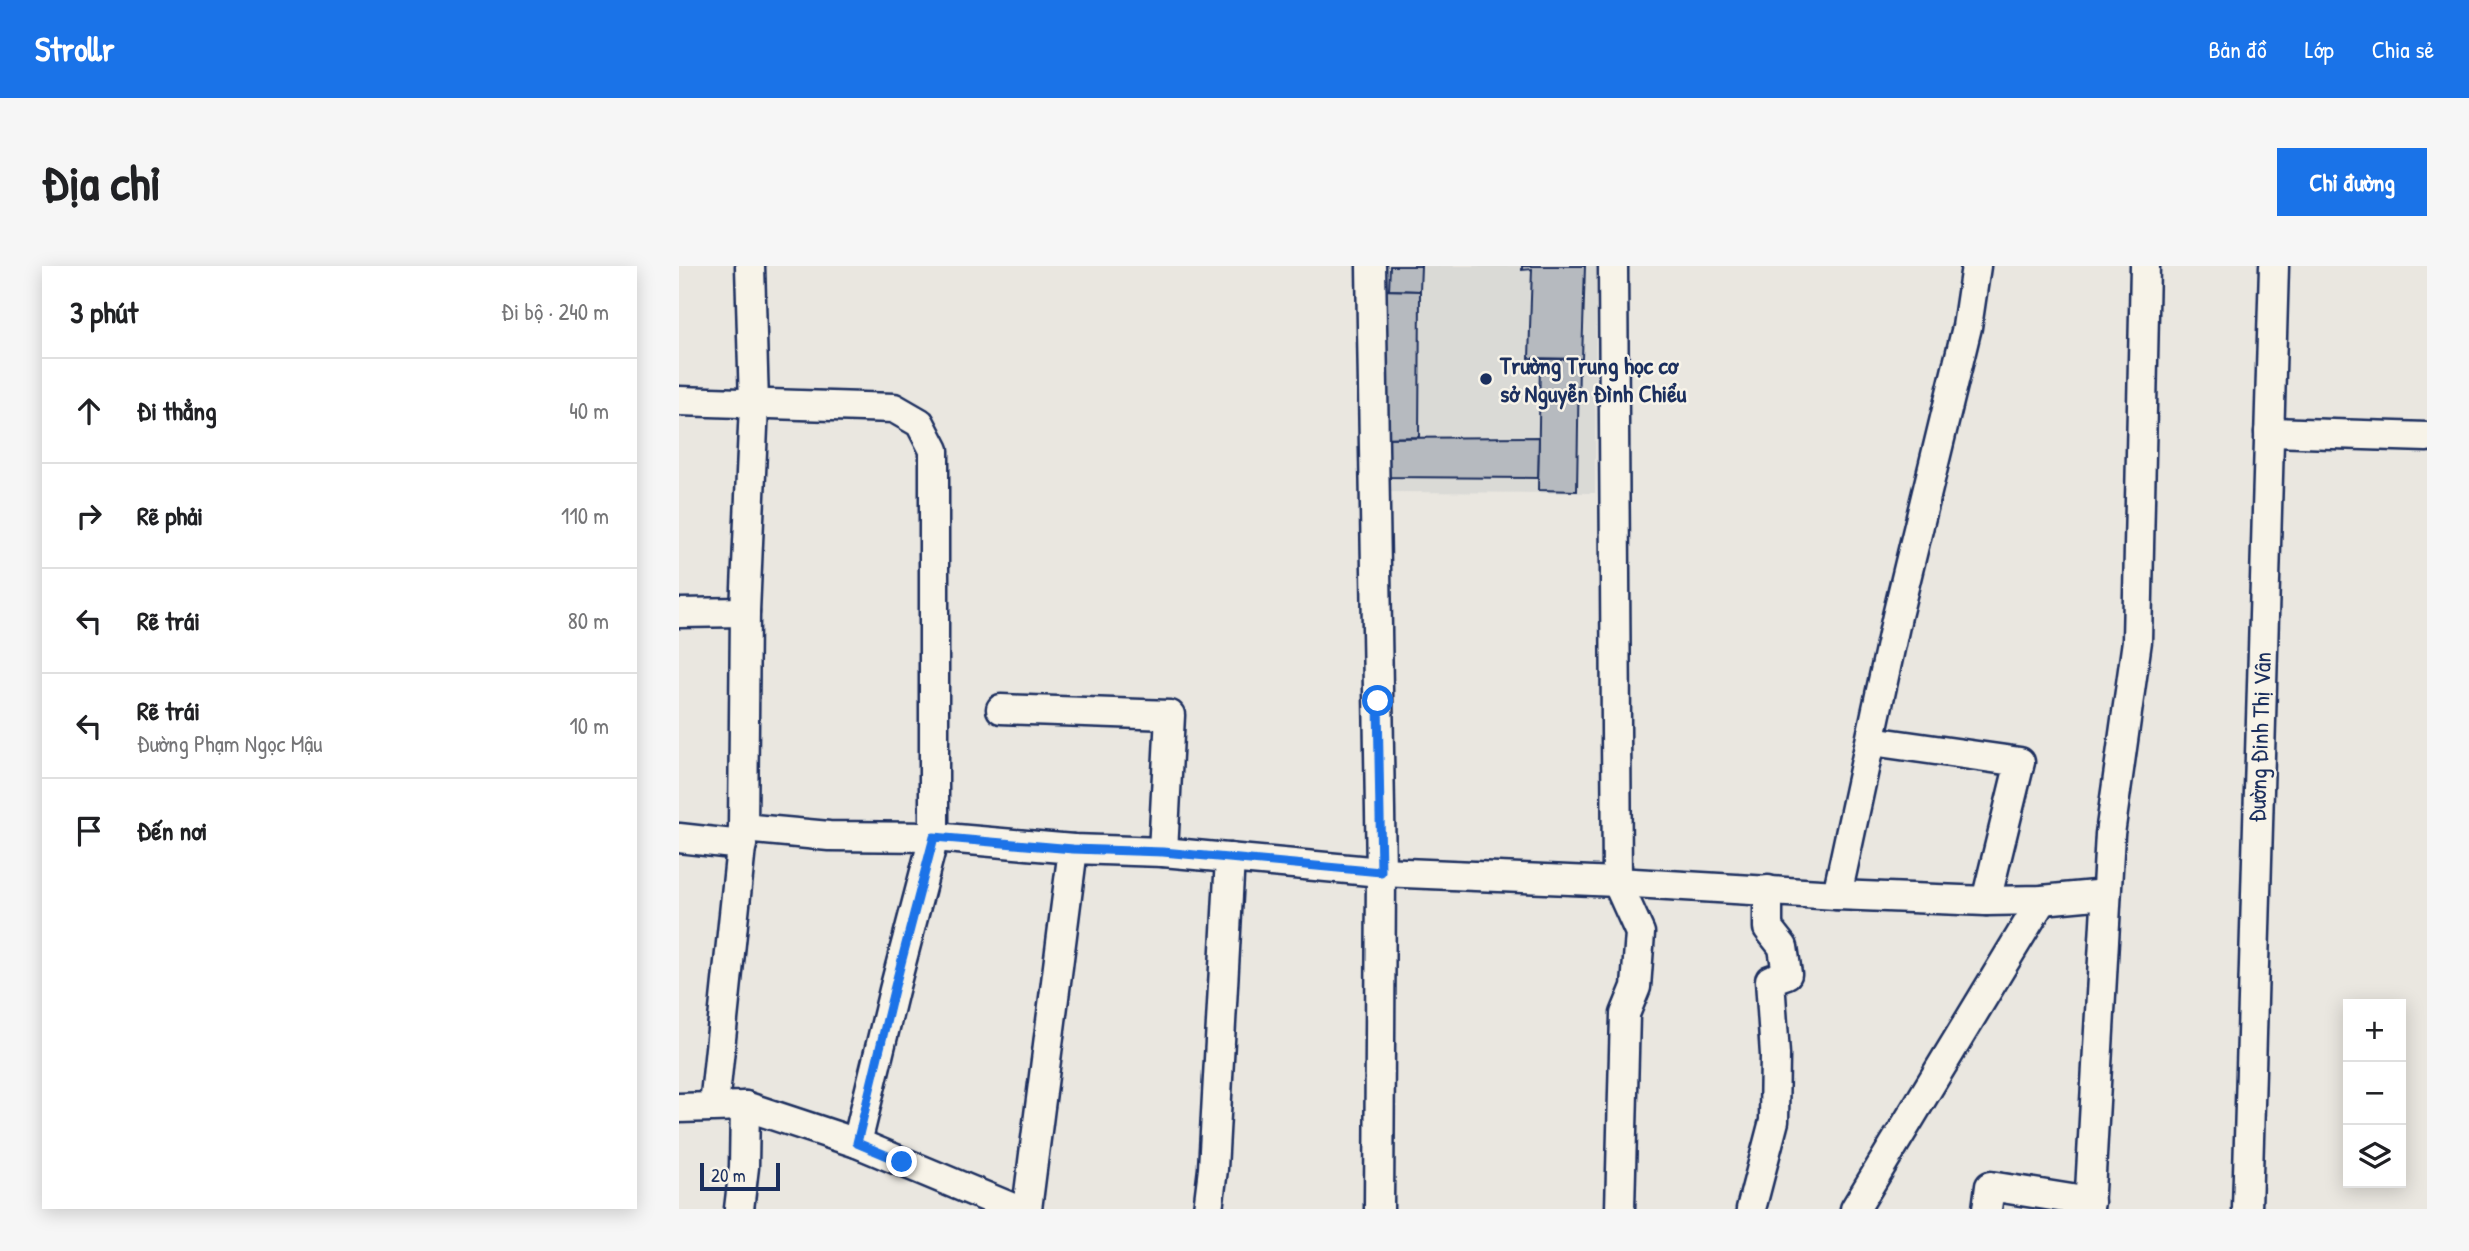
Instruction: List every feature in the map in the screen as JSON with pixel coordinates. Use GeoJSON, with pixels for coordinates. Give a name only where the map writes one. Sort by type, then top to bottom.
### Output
{"type":"FeatureCollection","features":[{"type":"Feature","properties":{"kind":"street"},"geometry":{"type":"LineString","coordinates":[[714,1106],[742,836],[745,612],[754,404],[750,266]]}},
{"type":"Feature","properties":{"kind":"street"},"geometry":{"type":"LineString","coordinates":[[1371,266],[1381,872],[1379,1209]]}},
{"type":"Feature","properties":{"kind":"street"},"geometry":{"type":"LineString","coordinates":[[1613,266],[1617,882],[1640,933],[1636,987],[1625,1014],[1620,1209]]}},
{"type":"Feature","properties":{"kind":"street"},"geometry":{"type":"LineString","coordinates":[[1837,895],[1897,616],[1967,327],[1976,266]]}},
{"type":"Feature","properties":{"kind":"street"},"geometry":{"type":"LineString","coordinates":[[1987,1209],[1990,1186],[2089,1205],[2113,808],[2137,641],[2144,266]]}},
{"type":"Feature","properties":{"kind":"street","name":"Đường Đinh Thị Vân"},"geometry":{"type":"LineString","coordinates":[[2246,1209],[2274,266]]}},
{"type":"Feature","properties":{"kind":"street"},"geometry":{"type":"LineString","coordinates":[[679,401],[894,408],[920,423],[934,450],[934,837],[857,1143]]}},
{"type":"Feature","properties":{"kind":"street"},"geometry":{"type":"LineString","coordinates":[[2269,432],[2427,437]]}},
{"type":"Feature","properties":{"kind":"street"},"geometry":{"type":"LineString","coordinates":[[679,614],[745,612]]}},
{"type":"Feature","properties":{"kind":"street"},"geometry":{"type":"LineString","coordinates":[[1001,709],[1170,715],[1163,852]]}},
{"type":"Feature","properties":{"kind":"street"},"geometry":{"type":"LineString","coordinates":[[1872,741],[2020,762],[1986,901]]}},
{"type":"Feature","properties":{"kind":"street"},"geometry":{"type":"LineString","coordinates":[[679,838],[934,837],[1073,849],[1163,852],[1381,872],[1986,901],[2042,900],[2106,894]]}},
{"type":"Feature","properties":{"kind":"street"},"geometry":{"type":"LineString","coordinates":[[1027,1209],[1073,849]]}},
{"type":"Feature","properties":{"kind":"street"},"geometry":{"type":"LineString","coordinates":[[1208,1209],[1213,1169],[1230,858]]}},
{"type":"Feature","properties":{"kind":"street"},"geometry":{"type":"LineString","coordinates":[[1751,1209],[1774,1121],[1775,1055],[1770,980],[1787,975],[1783,947],[1768,928],[1768,890]]}},
{"type":"Feature","properties":{"kind":"street"},"geometry":{"type":"LineString","coordinates":[[1855,1209],[2042,900]]}},
{"type":"Feature","properties":{"kind":"street"},"geometry":{"type":"LineString","coordinates":[[681,1103],[745,1105],[857,1143],[1015,1209]]}},
{"type":"Feature","properties":{"kind":"street"},"geometry":{"type":"LineString","coordinates":[[739,1209],[744,1167],[745,1105]]}},
{"type":"Feature","properties":{"kind":"shaded area","name":"Trường Trung học cơ sở Nguyễn Đình Chiểu"},"geometry":{"type":"Polygon","coordinates":[[[1378,266],[1596,266],[1595,493],[1376,492],[1378,266]]]}},
{"type":"Feature","properties":{"kind":"building"},"geometry":{"type":"Polygon","coordinates":[[[1390,266],[1421,266],[1420,291],[1389,290],[1390,266]]]}},
{"type":"Feature","properties":{"kind":"building"},"geometry":{"type":"Polygon","coordinates":[[[1522,266],[1585,266],[1582,359],[1529,358],[1532,269],[1522,270],[1522,266]]]}},
{"type":"Feature","properties":{"kind":"building"},"geometry":{"type":"Polygon","coordinates":[[[1380,290],[1420,291],[1419,437],[1380,438],[1380,290]]]}},
{"type":"Feature","properties":{"kind":"building"},"geometry":{"type":"Polygon","coordinates":[[[1540,359],[1579,359],[1577,491],[1538,490],[1540,359]]]}},
{"type":"Feature","properties":{"kind":"building"},"geometry":{"type":"Polygon","coordinates":[[[1539,437],[1538,478],[1382,477],[1380,438],[1539,437]]]}},
{"type":"Feature","properties":{"kind":"place","name":"Trường Trung học cơ sở Nguyễn Đình Chiểu"},"geometry":{"type":"Point","coordinates":[1486,379]}},
{"type":"Feature","properties":{"kind":"route"},"geometry":{"type":"LineString","coordinates":[[902,1162],[857,1143],[934,837],[1073,849],[1163,852],[1381,872],[1378,701]]}}]}
